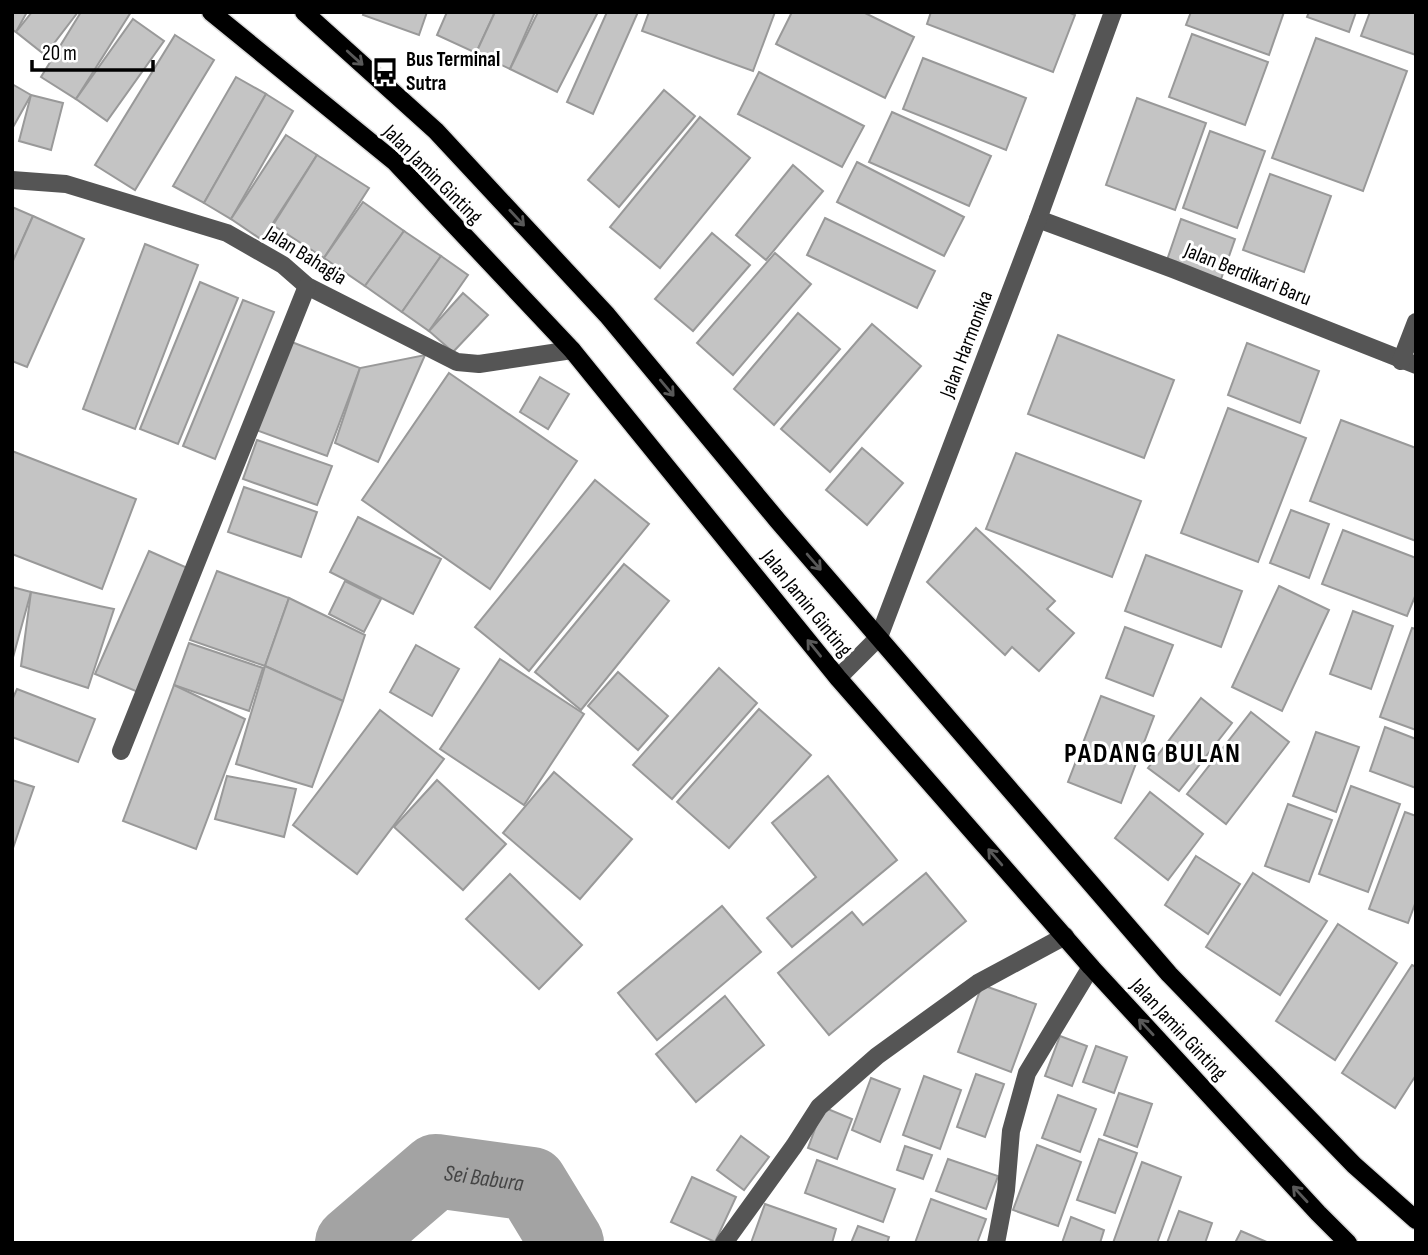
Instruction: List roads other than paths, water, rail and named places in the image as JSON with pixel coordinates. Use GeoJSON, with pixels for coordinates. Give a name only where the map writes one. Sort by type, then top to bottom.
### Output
{"type":"FeatureCollection","features":[{"type":"Feature","properties":{"kind":"main road","name":"Jalan Jamin Ginting"},"geometry":{"type":"LineString","coordinates":[[211,12],[394,162],[572,350],[838,678],[1091,967],[1348,1243]]}},
{"type":"Feature","properties":{"kind":"main road","name":"Jalan Jamin Ginting"},"geometry":{"type":"LineString","coordinates":[[304,12],[436,131],[607,315],[769,510],[1169,974],[1354,1165],[1416,1220]]}},
{"type":"Feature","properties":{"kind":"street","name":"Jalan Harmonika"},"geometry":{"type":"LineString","coordinates":[[838,678],[879,637],[1038,219],[1113,12]]}},
{"type":"Feature","properties":{"kind":"street","name":"Jalan Bahagia"},"geometry":{"type":"LineString","coordinates":[[12,180],[66,184],[227,233],[283,265],[307,286],[457,362],[479,364],[572,350]]}},
{"type":"Feature","properties":{"kind":"street","name":"Jalan Berdikari Baru"},"geometry":{"type":"LineString","coordinates":[[1038,219],[1173,269],[1408,363],[1416,322]]}},
{"type":"Feature","properties":{"kind":"street"},"geometry":{"type":"LineString","coordinates":[[121,751],[307,286]]}},
{"type":"Feature","properties":{"kind":"street"},"geometry":{"type":"LineString","coordinates":[[724,1243],[819,1107],[877,1056],[978,983],[1065,936]]}},
{"type":"Feature","properties":{"kind":"street"},"geometry":{"type":"LineString","coordinates":[[996,1243],[1006,1190],[1011,1130],[1027,1073],[1091,967]]}},
{"type":"Feature","properties":{"kind":"waterway","name":"Sei Babura"},"geometry":{"type":"LineString","coordinates":[[352,1243],[436,1171],[531,1184],[567,1243]]}},
{"type":"Feature","properties":{"kind":"place","name":"Bus Terminal Sutra"},"geometry":{"type":"Point","coordinates":[385,71]}},
{"type":"Feature","properties":{"kind":"district","name":"PADANG BULAN"},"geometry":{"type":"Point","coordinates":[1153,752]}}]}
